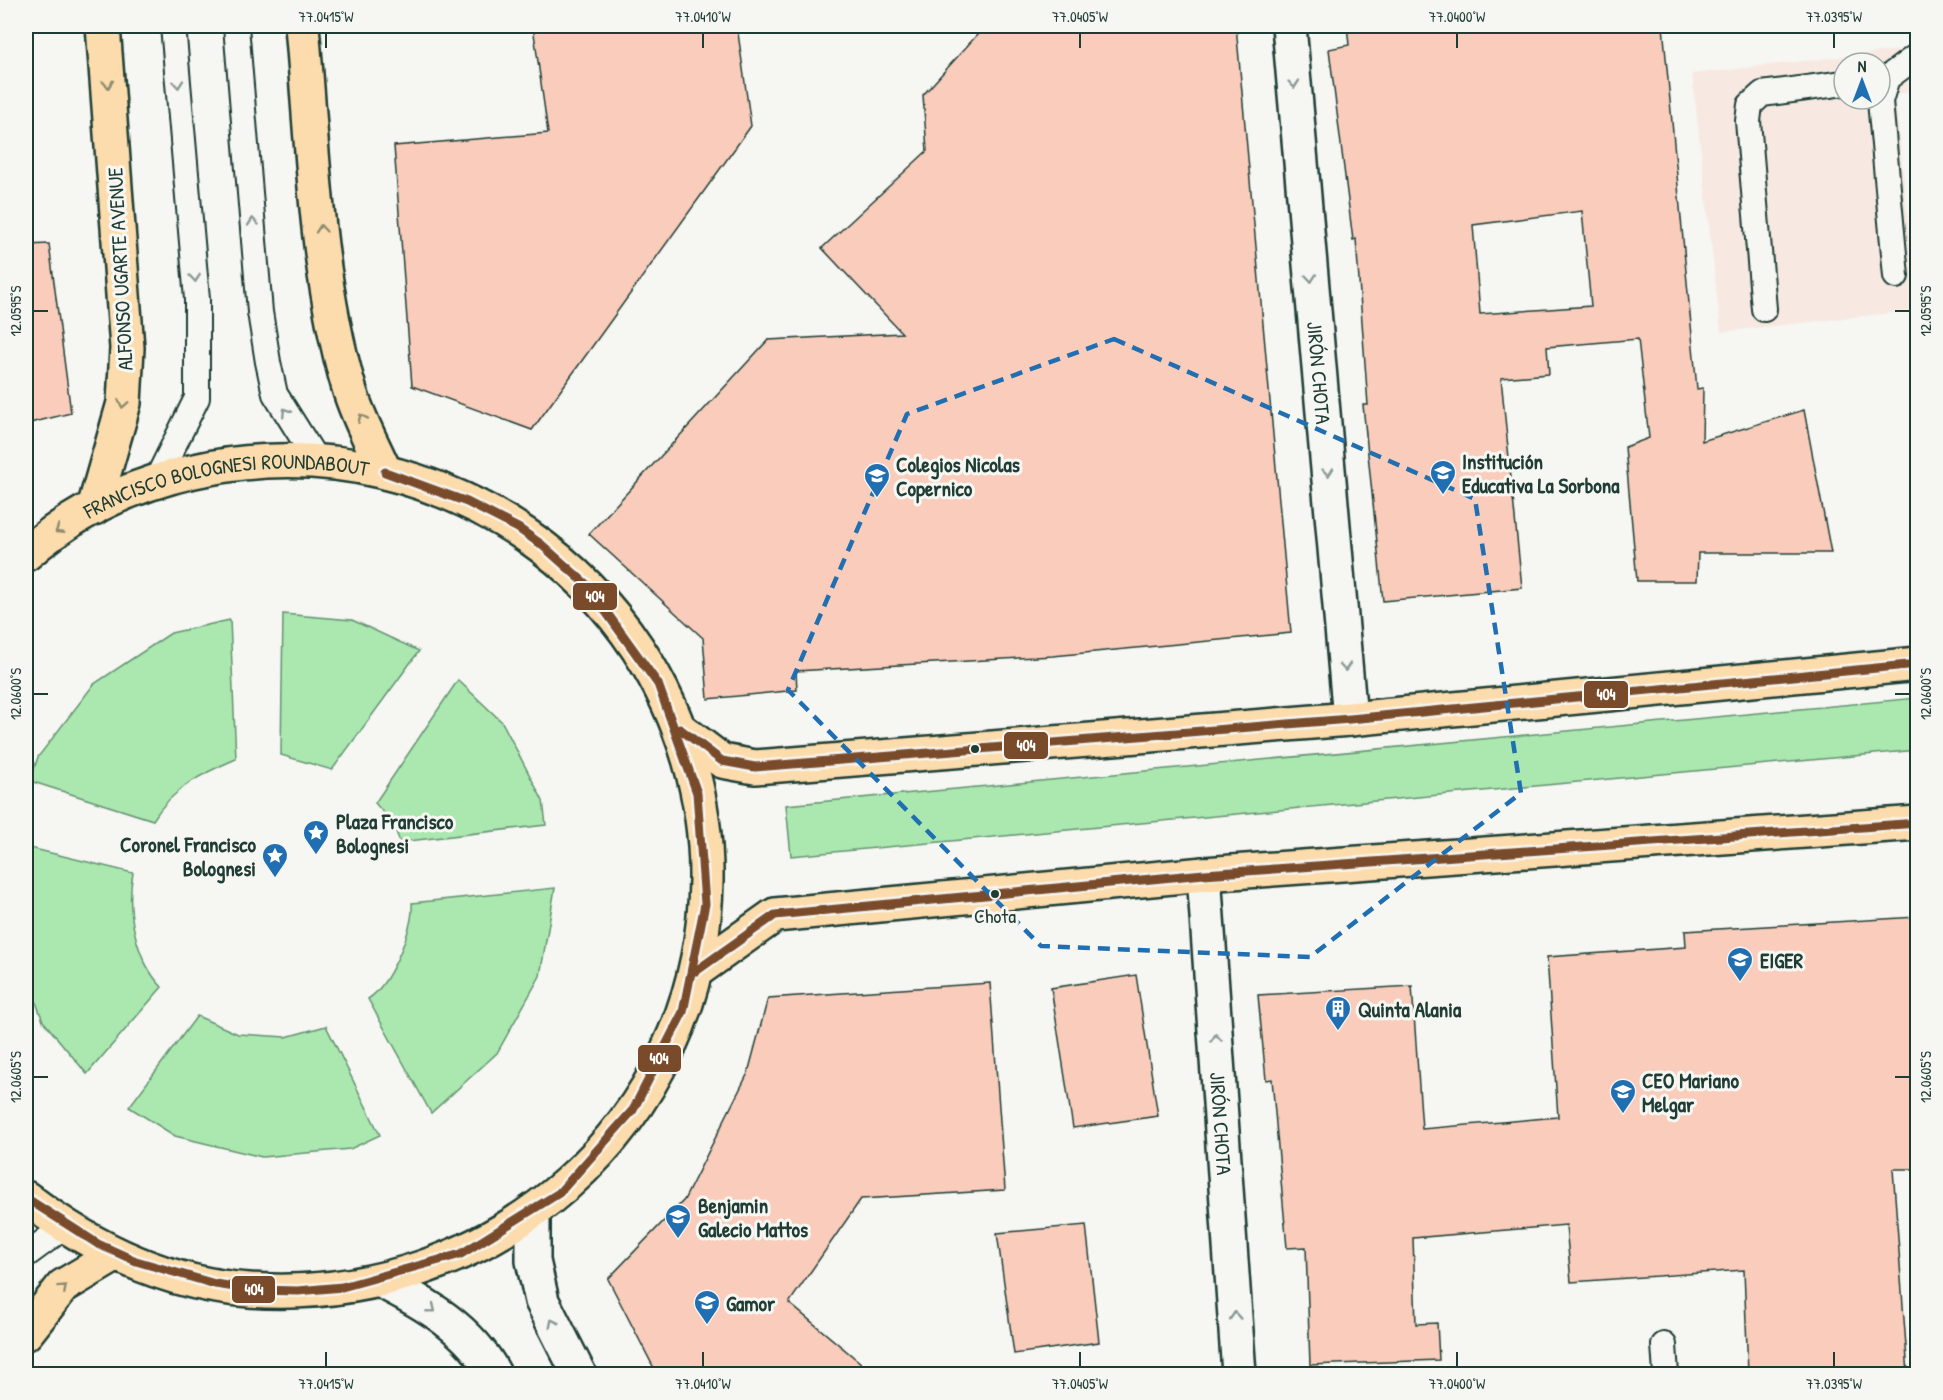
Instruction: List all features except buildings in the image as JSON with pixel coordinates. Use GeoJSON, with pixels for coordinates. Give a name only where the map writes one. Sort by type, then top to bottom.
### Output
{"type":"FeatureCollection","features":[{"type":"Feature","properties":{"kind":"main road","name":"ALFONSO UGARTE AVENUE"},"geometry":{"type":"LineString","coordinates":[[94,508],[124,403],[127,348],[103,26]]}},
{"type":"Feature","properties":{"kind":"main road"},"geometry":{"type":"LineString","coordinates":[[302,26],[326,282],[335,336],[350,391],[385,472]]}},
{"type":"Feature","properties":{"kind":"main road","name":"FRANCISCO BOLOGNESI ROUNDABOUT"},"geometry":{"type":"LineString","coordinates":[[26,554],[38,543],[94,508],[156,481],[209,467],[263,461],[317,461],[385,472],[442,489],[492,513],[539,543],[584,581],[622,626],[655,676],[680,729],[697,788],[706,849],[705,911],[696,971],[678,1028],[652,1082],[619,1130],[579,1175],[533,1213],[479,1245],[440,1262],[381,1281],[314,1290],[246,1290],[179,1278],[115,1254],[64,1227],[26,1198]]}},
{"type":"Feature","properties":{"kind":"main road"},"geometry":{"type":"LineString","coordinates":[[680,729],[722,761],[755,768],[1350,719],[1917,664]]}},
{"type":"Feature","properties":{"kind":"main road"},"geometry":{"type":"LineString","coordinates":[[696,971],[775,915],[1204,874],[1917,823]]}},
{"type":"Feature","properties":{"kind":"main road"},"geometry":{"type":"LineString","coordinates":[[26,1333],[63,1286],[115,1254]]}},
{"type":"Feature","properties":{"kind":"street","name":"JIRÓN CHOTA"},"geometry":{"type":"LineString","coordinates":[[1289,26],[1350,719]]}},
{"type":"Feature","properties":{"kind":"street","name":"JIRÓN CHOTA"},"geometry":{"type":"LineString","coordinates":[[1204,874],[1239,1374]]}},
{"type":"Feature","properties":{"kind":"street"},"geometry":{"type":"LineString","coordinates":[[533,1213],[533,1261],[542,1301],[579,1374]]}},
{"type":"Feature","properties":{"kind":"street"},"geometry":{"type":"LineString","coordinates":[[381,1281],[424,1302],[440,1315],[464,1335],[494,1374]]}},
{"type":"Feature","properties":{"kind":"lane"},"geometry":{"type":"LineString","coordinates":[[156,481],[197,398],[197,299],[172,26]]}},
{"type":"Feature","properties":{"kind":"lane"},"geometry":{"type":"LineString","coordinates":[[236,26],[260,312],[268,362],[275,394],[317,461]]}},
{"type":"Feature","properties":{"kind":"lane"},"geometry":{"type":"LineString","coordinates":[[1892,72],[1917,55]]}},
{"type":"Feature","properties":{"kind":"lane"},"geometry":{"type":"LineString","coordinates":[[1764,309],[1748,121],[1750,105],[1762,94],[1832,85]]}},
{"type":"Feature","properties":{"kind":"lane"},"geometry":{"type":"LineString","coordinates":[[1881,111],[1896,276]]}},
{"type":"Feature","properties":{"kind":"lane"},"geometry":{"type":"LineString","coordinates":[[26,1255],[64,1227]]}},
{"type":"Feature","properties":{"kind":"lane"},"geometry":{"type":"LineString","coordinates":[[1664,1345],[1666,1374]]}},
{"type":"Feature","properties":{"kind":"highlighted area"},"geometry":{"type":"Polygon","coordinates":[[[1114,339],[1475,499],[1521,793],[1310,957],[1041,946],[788,690],[907,414],[1114,339]]]}},
{"type":"Feature","properties":{"kind":"shaded area"},"geometry":{"type":"Polygon","coordinates":[[[1917,48],[1917,91],[1895,94],[1917,310],[1721,332],[1692,74],[1832,58],[1832,111],[1892,111],[1891,51],[1917,48]]]}},
{"type":"Feature","properties":{"kind":"green space"},"geometry":{"type":"Polygon","coordinates":[[[283,614],[352,620],[419,651],[332,770],[281,755],[283,614]]]}},
{"type":"Feature","properties":{"kind":"green space"},"geometry":{"type":"Polygon","coordinates":[[[230,620],[236,759],[212,770],[179,790],[153,820],[30,781],[38,757],[94,684],[171,633],[230,620]]]}},
{"type":"Feature","properties":{"kind":"green space"},"geometry":{"type":"Polygon","coordinates":[[[458,680],[502,722],[543,801],[546,825],[400,842],[393,824],[375,803],[458,680]]]}},
{"type":"Feature","properties":{"kind":"green space"},"geometry":{"type":"Polygon","coordinates":[[[1917,698],[1917,750],[791,856],[786,805],[1917,698]]]}},
{"type":"Feature","properties":{"kind":"green space"},"geometry":{"type":"Polygon","coordinates":[[[26,847],[133,873],[131,902],[135,933],[145,962],[162,987],[87,1074],[43,1021],[26,975],[26,847]]]}},
{"type":"Feature","properties":{"kind":"green space"},"geometry":{"type":"Polygon","coordinates":[[[555,888],[540,976],[497,1053],[431,1113],[368,999],[384,982],[399,955],[409,927],[412,903],[555,888]]]}},
{"type":"Feature","properties":{"kind":"green space"},"geometry":{"type":"Polygon","coordinates":[[[197,1016],[238,1034],[286,1037],[326,1026],[380,1135],[350,1149],[262,1157],[175,1136],[129,1107],[197,1016]]]}},
{"type":"Feature","properties":{"kind":"transit line","name":"404"},"geometry":{"type":"LineString","coordinates":[[26,1198],[98,1244],[136,1261],[215,1284],[256,1290],[298,1291],[342,1287],[461,1254],[559,1193],[633,1110],[683,1012],[705,904],[697,793],[658,684],[586,584],[542,545],[518,528],[467,502],[385,472]]}},
{"type":"Feature","properties":{"kind":"transit line","name":"404"},"geometry":{"type":"LineString","coordinates":[[680,729],[722,761],[755,767],[1350,719],[1918,664]]}},
{"type":"Feature","properties":{"kind":"transit line","name":"404"},"geometry":{"type":"LineString","coordinates":[[696,971],[775,915],[1204,874],[1918,823]]}},
{"type":"Feature","properties":{"kind":"place","name":"Institución Educativa La Sorbona"},"geometry":{"type":"Point","coordinates":[1443,496]}},
{"type":"Feature","properties":{"kind":"place","name":"Colegios Nicolas Copernico"},"geometry":{"type":"Point","coordinates":[877,499]}},
{"type":"Feature","properties":{"kind":"place","name":"Plaza Francisco Bolognesi"},"geometry":{"type":"Point","coordinates":[316,856]}},
{"type":"Feature","properties":{"kind":"place","name":"Coronel Francisco Bolognesi"},"geometry":{"type":"Point","coordinates":[275,879]}},
{"type":"Feature","properties":{"kind":"place","name":"Chota"},"geometry":{"type":"Point","coordinates":[995,894]}},
{"type":"Feature","properties":{"kind":"place","name":"EIGER"},"geometry":{"type":"Point","coordinates":[1740,983]}},
{"type":"Feature","properties":{"kind":"place","name":"Quinta Alania"},"geometry":{"type":"Point","coordinates":[1338,1032]}},
{"type":"Feature","properties":{"kind":"place","name":"CEO Mariano Melgar"},"geometry":{"type":"Point","coordinates":[1623,1115]}},
{"type":"Feature","properties":{"kind":"place","name":"Benjamin Galecio Mattos"},"geometry":{"type":"Point","coordinates":[678,1240]}},
{"type":"Feature","properties":{"kind":"place","name":"Gamor"},"geometry":{"type":"Point","coordinates":[707,1326]}}]}
